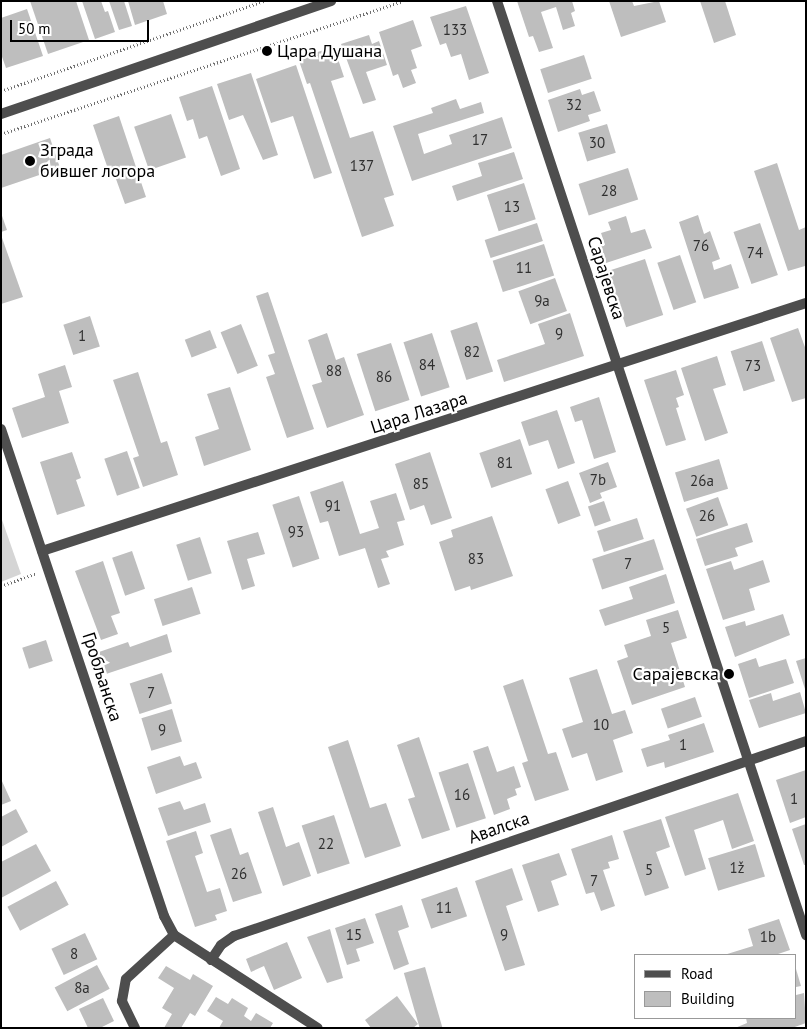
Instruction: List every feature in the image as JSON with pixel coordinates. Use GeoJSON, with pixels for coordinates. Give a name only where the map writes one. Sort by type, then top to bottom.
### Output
{"type":"FeatureCollection","features":[{"type":"Feature","properties":{"kind":"street"},"geometry":{"type":"LineString","coordinates":[[1,114],[331,1]]}},
{"type":"Feature","properties":{"kind":"street","name":"Сарајевска"},"geometry":{"type":"LineString","coordinates":[[497,1],[806,935]]}},
{"type":"Feature","properties":{"kind":"street","name":"Цара Лазара"},"geometry":{"type":"LineString","coordinates":[[42,551],[806,303]]}},
{"type":"Feature","properties":{"kind":"street","name":"Гробљанска"},"geometry":{"type":"LineString","coordinates":[[1,429],[164,916],[174,935],[318,1028]]}},
{"type":"Feature","properties":{"kind":"street","name":"Авалска"},"geometry":{"type":"LineString","coordinates":[[210,960],[221,945],[234,936],[806,741]]}},
{"type":"Feature","properties":{"kind":"street"},"geometry":{"type":"LineString","coordinates":[[135,1028],[122,1001],[126,979],[174,935]]}},
{"type":"Feature","properties":{"kind":"path"},"geometry":{"type":"LineString","coordinates":[[1,91],[264,1]]}},
{"type":"Feature","properties":{"kind":"path"},"geometry":{"type":"LineString","coordinates":[[1,134],[402,1]]}},
{"type":"Feature","properties":{"kind":"path"},"geometry":{"type":"LineString","coordinates":[[1,586],[48,569]]}},
{"type":"Feature","properties":{"kind":"shaded area"},"geometry":{"type":"Polygon","coordinates":[[[1,517],[21,574],[1,582],[1,517]]]}},
{"type":"Feature","properties":{"kind":"building"},"geometry":{"type":"Polygon","coordinates":[[[30,1],[76,1],[89,40],[48,54],[30,1]]]}},
{"type":"Feature","properties":{"kind":"building"},"geometry":{"type":"Polygon","coordinates":[[[82,1],[101,1],[105,12],[108,11],[115,32],[95,39],[82,1]]]}},
{"type":"Feature","properties":{"kind":"building"},"geometry":{"type":"Polygon","coordinates":[[[109,1],[124,1],[132,26],[119,30],[109,1]]]}},
{"type":"Feature","properties":{"kind":"building"},"geometry":{"type":"Polygon","coordinates":[[[128,1],[163,1],[167,14],[135,25],[128,1]]]}},
{"type":"Feature","properties":{"kind":"building"},"geometry":{"type":"Polygon","coordinates":[[[517,1],[572,1],[575,11],[571,13],[575,26],[563,30],[556,7],[541,12],[553,48],[539,52],[533,36],[529,37],[517,1]]]}},
{"type":"Feature","properties":{"kind":"building"},"geometry":{"type":"Polygon","coordinates":[[[609,1],[632,1],[634,6],[659,1],[666,22],[621,37],[609,1]]]}},
{"type":"Feature","properties":{"kind":"building"},"geometry":{"type":"Polygon","coordinates":[[[700,1],[725,1],[736,35],[714,43],[700,1]]]}},
{"type":"Feature","properties":{"kind":"building"},"geometry":{"type":"Polygon","coordinates":[[[466,6],[489,73],[469,80],[461,54],[451,57],[446,43],[440,45],[430,17],[466,6]]]}},
{"type":"Feature","properties":{"kind":"building"},"geometry":{"type":"Polygon","coordinates":[[[27,9],[43,56],[6,68],[1,54],[1,18],[27,9]]]}},
{"type":"Feature","properties":{"kind":"building"},"geometry":{"type":"Polygon","coordinates":[[[413,20],[422,46],[411,50],[417,68],[411,70],[416,83],[403,88],[398,74],[393,76],[379,32],[413,20]]]}},
{"type":"Feature","properties":{"kind":"building"},"geometry":{"type":"Polygon","coordinates":[[[369,35],[372,44],[379,41],[387,65],[366,72],[376,100],[363,104],[341,44],[369,35]]]}},
{"type":"Feature","properties":{"kind":"building"},"geometry":{"type":"Polygon","coordinates":[[[334,47],[344,77],[331,81],[350,138],[373,131],[394,195],[384,198],[394,226],[362,237],[310,83],[307,84],[298,58],[334,47]]]}},
{"type":"Feature","properties":{"kind":"building"},"geometry":{"type":"Polygon","coordinates":[[[584,55],[592,79],[548,93],[540,69],[584,55]]]}},
{"type":"Feature","properties":{"kind":"building"},"geometry":{"type":"Polygon","coordinates":[[[296,65],[332,173],[314,179],[293,116],[271,123],[256,79],[296,65]]]}},
{"type":"Feature","properties":{"kind":"building"},"geometry":{"type":"Polygon","coordinates":[[[251,73],[278,155],[263,160],[243,115],[229,120],[217,84],[251,73]]]}},
{"type":"Feature","properties":{"kind":"building"},"geometry":{"type":"Polygon","coordinates":[[[212,86],[240,169],[221,176],[207,136],[199,139],[193,119],[187,121],[179,97],[212,86]]]}},
{"type":"Feature","properties":{"kind":"building"},"geometry":{"type":"Polygon","coordinates":[[[580,89],[582,95],[594,91],[601,111],[588,115],[590,121],[558,132],[548,100],[580,89]]]}},
{"type":"Feature","properties":{"kind":"building"},"geometry":{"type":"Polygon","coordinates":[[[456,99],[460,109],[481,102],[484,113],[418,134],[424,154],[452,144],[449,135],[502,117],[512,148],[412,181],[393,126],[433,113],[431,108],[456,99]]]}},
{"type":"Feature","properties":{"kind":"building"},"geometry":{"type":"Polygon","coordinates":[[[171,114],[186,157],[149,170],[134,127],[171,114]]]}},
{"type":"Feature","properties":{"kind":"building"},"geometry":{"type":"Polygon","coordinates":[[[119,116],[146,197],[125,204],[112,168],[108,169],[93,125],[119,116]]]}},
{"type":"Feature","properties":{"kind":"building"},"geometry":{"type":"Polygon","coordinates":[[[607,124],[616,153],[587,161],[578,133],[607,124]]]}},
{"type":"Feature","properties":{"kind":"building","name":"Зграда бившег логора"},"geometry":{"type":"Polygon","coordinates":[[[50,138],[60,168],[1,188],[1,155],[50,138]]]}},
{"type":"Feature","properties":{"kind":"building"},"geometry":{"type":"Polygon","coordinates":[[[514,152],[523,179],[457,201],[452,186],[482,176],[478,163],[514,152]]]}},
{"type":"Feature","properties":{"kind":"building"},"geometry":{"type":"Polygon","coordinates":[[[777,163],[799,230],[806,227],[805,266],[788,271],[754,171],[777,163]]]}},
{"type":"Feature","properties":{"kind":"building"},"geometry":{"type":"Polygon","coordinates":[[[628,168],[638,199],[589,215],[579,184],[628,168]]]}},
{"type":"Feature","properties":{"kind":"building"},"geometry":{"type":"Polygon","coordinates":[[[524,183],[536,219],[499,231],[487,195],[524,183]]]}},
{"type":"Feature","properties":{"kind":"building","name":"Зграда бившег логора"},"geometry":{"type":"Polygon","coordinates":[[[1,213],[7,230],[1,232],[1,213]]]}},
{"type":"Feature","properties":{"kind":"building"},"geometry":{"type":"Polygon","coordinates":[[[698,215],[704,234],[710,231],[720,259],[712,262],[714,270],[731,264],[739,288],[704,299],[679,222],[698,215]]]}},
{"type":"Feature","properties":{"kind":"building"},"geometry":{"type":"Polygon","coordinates":[[[626,216],[631,233],[645,229],[652,248],[606,263],[600,247],[605,245],[601,233],[611,230],[608,222],[626,216]]]}},
{"type":"Feature","properties":{"kind":"building"},"geometry":{"type":"Polygon","coordinates":[[[537,223],[543,241],[491,258],[485,240],[537,223]]]}},
{"type":"Feature","properties":{"kind":"building"},"geometry":{"type":"Polygon","coordinates":[[[760,223],[778,275],[751,284],[734,232],[760,223]]]}},
{"type":"Feature","properties":{"kind":"building"},"geometry":{"type":"Polygon","coordinates":[[[1,235],[23,297],[1,304],[1,235]]]}},
{"type":"Feature","properties":{"kind":"building"},"geometry":{"type":"Polygon","coordinates":[[[544,244],[554,275],[503,292],[493,261],[544,244]]]}},
{"type":"Feature","properties":{"kind":"building"},"geometry":{"type":"Polygon","coordinates":[[[680,255],[696,302],[674,310],[657,263],[680,255]]]}},
{"type":"Feature","properties":{"kind":"building"},"geometry":{"type":"Polygon","coordinates":[[[645,259],[663,315],[626,327],[608,271],[645,259]]]}},
{"type":"Feature","properties":{"kind":"building"},"geometry":{"type":"Polygon","coordinates":[[[555,278],[567,311],[530,324],[518,291],[555,278]]]}},
{"type":"Feature","properties":{"kind":"building"},"geometry":{"type":"Polygon","coordinates":[[[268,292],[314,429],[287,438],[266,377],[275,374],[268,355],[275,353],[256,296],[268,292]]]}},
{"type":"Feature","properties":{"kind":"building"},"geometry":{"type":"Polygon","coordinates":[[[570,313],[584,356],[504,382],[497,360],[545,344],[538,324],[570,313]]]}},
{"type":"Feature","properties":{"kind":"building"},"geometry":{"type":"Polygon","coordinates":[[[90,316],[100,346],[73,355],[63,325],[90,316]]]}},
{"type":"Feature","properties":{"kind":"building"},"geometry":{"type":"Polygon","coordinates":[[[477,322],[493,371],[466,380],[450,331],[477,322]]]}},
{"type":"Feature","properties":{"kind":"building"},"geometry":{"type":"Polygon","coordinates":[[[241,324],[258,366],[237,374],[221,332],[241,324]]]}},
{"type":"Feature","properties":{"kind":"building"},"geometry":{"type":"Polygon","coordinates":[[[798,328],[806,350],[806,398],[792,402],[770,338],[798,328]]]}},
{"type":"Feature","properties":{"kind":"building"},"geometry":{"type":"Polygon","coordinates":[[[210,330],[217,348],[192,357],[185,340],[210,330]]]}},
{"type":"Feature","properties":{"kind":"building"},"geometry":{"type":"Polygon","coordinates":[[[327,333],[336,360],[344,357],[364,415],[327,428],[312,385],[322,382],[308,340],[327,333]]]}},
{"type":"Feature","properties":{"kind":"building"},"geometry":{"type":"Polygon","coordinates":[[[432,333],[450,387],[421,396],[403,342],[432,333]]]}},
{"type":"Feature","properties":{"kind":"building"},"geometry":{"type":"Polygon","coordinates":[[[762,341],[775,381],[744,391],[731,351],[762,341]]]}},
{"type":"Feature","properties":{"kind":"building"},"geometry":{"type":"Polygon","coordinates":[[[391,343],[410,400],[375,411],[357,354],[391,343]]]}},
{"type":"Feature","properties":{"kind":"building"},"geometry":{"type":"Polygon","coordinates":[[[717,356],[726,385],[713,389],[728,433],[705,441],[681,368],[717,356]]]}},
{"type":"Feature","properties":{"kind":"building"},"geometry":{"type":"Polygon","coordinates":[[[65,365],[72,387],[59,391],[69,423],[22,438],[12,408],[45,397],[38,374],[65,365]]]}},
{"type":"Feature","properties":{"kind":"building"},"geometry":{"type":"Polygon","coordinates":[[[676,370],[684,395],[676,398],[679,407],[676,408],[686,440],[666,446],[644,380],[676,370]]]}},
{"type":"Feature","properties":{"kind":"building"},"geometry":{"type":"Polygon","coordinates":[[[138,372],[161,443],[167,441],[178,475],[143,487],[133,458],[139,456],[113,380],[138,372]]]}},
{"type":"Feature","properties":{"kind":"building"},"geometry":{"type":"Polygon","coordinates":[[[230,387],[251,450],[204,466],[195,437],[219,429],[207,394],[230,387]]]}},
{"type":"Feature","properties":{"kind":"building"},"geometry":{"type":"Polygon","coordinates":[[[599,397],[616,452],[594,459],[582,420],[575,422],[570,407],[599,397]]]}},
{"type":"Feature","properties":{"kind":"building"},"geometry":{"type":"Polygon","coordinates":[[[557,410],[575,463],[558,469],[548,440],[529,446],[521,422],[557,410]]]}},
{"type":"Feature","properties":{"kind":"building"},"geometry":{"type":"Polygon","coordinates":[[[520,439],[532,474],[491,488],[479,453],[520,439]]]}},
{"type":"Feature","properties":{"kind":"building"},"geometry":{"type":"Polygon","coordinates":[[[127,451],[140,488],[117,496],[104,459],[127,451]]]}},
{"type":"Feature","properties":{"kind":"building"},"geometry":{"type":"Polygon","coordinates":[[[72,452],[81,478],[76,480],[85,506],[57,515],[40,462],[72,452]]]}},
{"type":"Feature","properties":{"kind":"building"},"geometry":{"type":"Polygon","coordinates":[[[430,452],[452,518],[431,525],[424,505],[410,510],[395,464],[430,452]]]}},
{"type":"Feature","properties":{"kind":"building"},"geometry":{"type":"Polygon","coordinates":[[[719,459],[728,489],[684,502],[675,472],[719,459]]]}},
{"type":"Feature","properties":{"kind":"building"},"geometry":{"type":"Polygon","coordinates":[[[608,462],[617,487],[600,493],[602,498],[590,503],[579,473],[608,462]]]}},
{"type":"Feature","properties":{"kind":"building"},"geometry":{"type":"Polygon","coordinates":[[[343,481],[360,534],[379,528],[370,501],[396,493],[405,520],[397,522],[404,545],[386,551],[389,557],[381,559],[390,584],[378,588],[365,548],[339,556],[328,521],[320,523],[310,492],[343,481]]]}},
{"type":"Feature","properties":{"kind":"building"},"geometry":{"type":"Polygon","coordinates":[[[568,481],[581,516],[558,524],[545,489],[568,481]]]}},
{"type":"Feature","properties":{"kind":"building"},"geometry":{"type":"Polygon","coordinates":[[[299,496],[319,559],[293,567],[272,505],[299,496]]]}},
{"type":"Feature","properties":{"kind":"building"},"geometry":{"type":"Polygon","coordinates":[[[718,497],[728,525],[696,537],[686,509],[718,497]]]}},
{"type":"Feature","properties":{"kind":"building"},"geometry":{"type":"Polygon","coordinates":[[[604,501],[611,521],[595,526],[588,507],[604,501]]]}},
{"type":"Feature","properties":{"kind":"building"},"geometry":{"type":"Polygon","coordinates":[[[492,516],[513,576],[471,590],[470,586],[455,591],[439,542],[453,537],[451,530],[492,516]]]}},
{"type":"Feature","properties":{"kind":"building"},"geometry":{"type":"Polygon","coordinates":[[[637,518],[644,539],[604,552],[597,531],[637,518]]]}},
{"type":"Feature","properties":{"kind":"building"},"geometry":{"type":"Polygon","coordinates":[[[747,523],[753,542],[735,548],[738,556],[705,566],[696,539],[747,523]]]}},
{"type":"Feature","properties":{"kind":"building"},"geometry":{"type":"Polygon","coordinates":[[[258,532],[265,554],[247,559],[255,586],[242,590],[227,541],[258,532]]]}},
{"type":"Feature","properties":{"kind":"building"},"geometry":{"type":"Polygon","coordinates":[[[200,537],[212,573],[188,581],[176,545],[200,537]]]}},
{"type":"Feature","properties":{"kind":"building"},"geometry":{"type":"Polygon","coordinates":[[[654,539],[664,569],[602,590],[592,559],[654,539]]]}},
{"type":"Feature","properties":{"kind":"building"},"geometry":{"type":"Polygon","coordinates":[[[132,551],[145,589],[125,596],[112,558],[132,551]]]}},
{"type":"Feature","properties":{"kind":"building"},"geometry":{"type":"Polygon","coordinates":[[[763,560],[770,582],[749,589],[755,610],[723,620],[706,569],[731,561],[734,570],[763,560]]]}},
{"type":"Feature","properties":{"kind":"building"},"geometry":{"type":"Polygon","coordinates":[[[103,561],[120,613],[111,616],[118,634],[101,640],[75,571],[103,561]]]}},
{"type":"Feature","properties":{"kind":"building"},"geometry":{"type":"Polygon","coordinates":[[[666,574],[675,603],[605,626],[599,610],[633,599],[629,587],[666,574]]]}},
{"type":"Feature","properties":{"kind":"building"},"geometry":{"type":"Polygon","coordinates":[[[192,587],[201,614],[163,626],[154,599],[192,587]]]}},
{"type":"Feature","properties":{"kind":"building"},"geometry":{"type":"Polygon","coordinates":[[[678,610],[687,638],[671,643],[685,687],[632,705],[617,661],[628,657],[624,645],[651,636],[646,620],[678,610]]]}},
{"type":"Feature","properties":{"kind":"building"},"geometry":{"type":"Polygon","coordinates":[[[783,614],[790,635],[735,657],[725,627],[745,621],[746,626],[783,614]]]}},
{"type":"Feature","properties":{"kind":"building"},"geometry":{"type":"Polygon","coordinates":[[[167,634],[172,652],[106,674],[99,652],[128,642],[130,647],[167,634]]]}},
{"type":"Feature","properties":{"kind":"building"},"geometry":{"type":"Polygon","coordinates":[[[46,640],[53,661],[29,669],[22,648],[46,640]]]}},
{"type":"Feature","properties":{"kind":"building"},"geometry":{"type":"Polygon","coordinates":[[[756,658],[759,667],[786,659],[794,683],[749,698],[738,664],[756,658]]]}},
{"type":"Feature","properties":{"kind":"building"},"geometry":{"type":"Polygon","coordinates":[[[806,658],[806,689],[805,689],[796,661],[806,658]]]}},
{"type":"Feature","properties":{"kind":"building"},"geometry":{"type":"Polygon","coordinates":[[[597,669],[612,714],[625,710],[633,733],[613,740],[623,772],[596,781],[587,753],[572,758],[562,729],[583,722],[569,678],[597,669]]]}},
{"type":"Feature","properties":{"kind":"building"},"geometry":{"type":"Polygon","coordinates":[[[162,673],[172,703],[140,714],[130,684],[162,673]]]}},
{"type":"Feature","properties":{"kind":"building"},"geometry":{"type":"Polygon","coordinates":[[[523,679],[548,754],[556,752],[569,790],[535,801],[522,763],[528,761],[503,686],[523,679]]]}},
{"type":"Feature","properties":{"kind":"building"},"geometry":{"type":"Polygon","coordinates":[[[800,692],[806,713],[759,728],[749,700],[771,693],[773,701],[800,692]]]}},
{"type":"Feature","properties":{"kind":"building"},"geometry":{"type":"Polygon","coordinates":[[[695,697],[702,717],[668,729],[661,709],[695,697]]]}},
{"type":"Feature","properties":{"kind":"building"},"geometry":{"type":"Polygon","coordinates":[[[172,709],[182,742],[151,751],[141,718],[172,709]]]}},
{"type":"Feature","properties":{"kind":"building"},"geometry":{"type":"Polygon","coordinates":[[[704,723],[714,752],[665,768],[664,762],[647,767],[641,749],[670,740],[668,735],[704,723]]]}},
{"type":"Feature","properties":{"kind":"building"},"geometry":{"type":"Polygon","coordinates":[[[419,737],[450,830],[422,839],[408,799],[415,797],[397,745],[419,737]]]}},
{"type":"Feature","properties":{"kind":"building"},"geometry":{"type":"Polygon","coordinates":[[[348,740],[370,808],[386,803],[401,846],[365,858],[328,747],[348,740]]]}},
{"type":"Feature","properties":{"kind":"building"},"geometry":{"type":"Polygon","coordinates":[[[488,746],[497,772],[514,766],[521,787],[515,789],[517,795],[507,799],[510,809],[494,815],[473,751],[488,746]]]}},
{"type":"Feature","properties":{"kind":"building"},"geometry":{"type":"Polygon","coordinates":[[[180,756],[184,766],[196,762],[202,778],[156,794],[147,767],[180,756]]]}},
{"type":"Feature","properties":{"kind":"building"},"geometry":{"type":"Polygon","coordinates":[[[468,763],[486,818],[456,828],[439,773],[468,763]]]}},
{"type":"Feature","properties":{"kind":"building"},"geometry":{"type":"Polygon","coordinates":[[[806,770],[806,817],[790,823],[776,780],[806,770]]]}},
{"type":"Feature","properties":{"kind":"building"},"geometry":{"type":"Polygon","coordinates":[[[1,779],[11,801],[1,805],[1,779]]]}},
{"type":"Feature","properties":{"kind":"building"},"geometry":{"type":"Polygon","coordinates":[[[738,793],[754,841],[732,849],[723,820],[694,830],[706,869],[685,876],[665,817],[738,793]]]}},
{"type":"Feature","properties":{"kind":"building"},"geometry":{"type":"Polygon","coordinates":[[[180,801],[184,810],[205,803],[211,822],[168,836],[158,808],[180,801]]]}},
{"type":"Feature","properties":{"kind":"building"},"geometry":{"type":"Polygon","coordinates":[[[273,807],[286,847],[299,842],[311,876],[283,886],[258,812],[273,807]]]}},
{"type":"Feature","properties":{"kind":"building"},"geometry":{"type":"Polygon","coordinates":[[[16,809],[28,832],[1,847],[1,817],[16,809]]]}},
{"type":"Feature","properties":{"kind":"building"},"geometry":{"type":"Polygon","coordinates":[[[334,815],[350,864],[317,874],[302,826],[334,815]]]}},
{"type":"Feature","properties":{"kind":"building"},"geometry":{"type":"Polygon","coordinates":[[[661,819],[670,847],[656,852],[669,888],[645,896],[623,831],[661,819]]]}},
{"type":"Feature","properties":{"kind":"building"},"geometry":{"type":"Polygon","coordinates":[[[806,824],[806,865],[804,865],[792,829],[806,824]]]}},
{"type":"Feature","properties":{"kind":"building"},"geometry":{"type":"Polygon","coordinates":[[[231,828],[240,855],[248,852],[262,893],[233,902],[210,835],[231,828]]]}},
{"type":"Feature","properties":{"kind":"building"},"geometry":{"type":"Polygon","coordinates":[[[196,831],[203,853],[195,856],[207,892],[220,888],[227,911],[215,915],[217,920],[195,927],[166,841],[196,831]]]}},
{"type":"Feature","properties":{"kind":"building"},"geometry":{"type":"Polygon","coordinates":[[[612,835],[619,859],[608,862],[610,868],[603,870],[615,906],[601,911],[594,892],[586,894],[571,849],[612,835]]]}},
{"type":"Feature","properties":{"kind":"building"},"geometry":{"type":"Polygon","coordinates":[[[36,844],[51,871],[1,898],[1,862],[36,844]]]}},
{"type":"Feature","properties":{"kind":"building"},"geometry":{"type":"Polygon","coordinates":[[[755,844],[765,877],[718,891],[708,858],[755,844]]]}},
{"type":"Feature","properties":{"kind":"building"},"geometry":{"type":"Polygon","coordinates":[[[559,853],[567,875],[551,881],[559,905],[538,912],[522,865],[559,853]]]}},
{"type":"Feature","properties":{"kind":"building"},"geometry":{"type":"Polygon","coordinates":[[[512,868],[523,900],[506,906],[525,965],[505,971],[475,881],[512,868]]]}},
{"type":"Feature","properties":{"kind":"building"},"geometry":{"type":"Polygon","coordinates":[[[56,881],[69,905],[20,931],[7,907],[56,881]]]}},
{"type":"Feature","properties":{"kind":"building"},"geometry":{"type":"Polygon","coordinates":[[[457,887],[467,916],[431,929],[421,899],[457,887]]]}},
{"type":"Feature","properties":{"kind":"building"},"geometry":{"type":"Polygon","coordinates":[[[402,905],[409,927],[398,931],[409,964],[394,970],[375,914],[402,905]]]}},
{"type":"Feature","properties":{"kind":"building"},"geometry":{"type":"Polygon","coordinates":[[[365,918],[374,943],[356,949],[360,961],[347,965],[335,928],[365,918]]]}},
{"type":"Feature","properties":{"kind":"building"},"geometry":{"type":"Polygon","coordinates":[[[779,919],[790,950],[778,954],[727,954],[753,946],[748,929],[779,919]]]}},
{"type":"Feature","properties":{"kind":"building"},"geometry":{"type":"Polygon","coordinates":[[[330,929],[343,978],[327,983],[307,937],[330,929]]]}},
{"type":"Feature","properties":{"kind":"building"},"geometry":{"type":"Polygon","coordinates":[[[85,933],[97,959],[64,975],[51,949],[85,933]]]}},
{"type":"Feature","properties":{"kind":"building"},"geometry":{"type":"Polygon","coordinates":[[[287,942],[302,978],[274,990],[264,966],[251,972],[246,959],[287,942]]]}},
{"type":"Feature","properties":{"kind":"building"},"geometry":{"type":"Polygon","coordinates":[[[97,965],[110,989],[67,1011],[55,988],[97,965]]]}},
{"type":"Feature","properties":{"kind":"building"},"geometry":{"type":"Polygon","coordinates":[[[166,966],[190,980],[193,974],[213,986],[195,1016],[190,1013],[181,1028],[164,1028],[172,1014],[162,1008],[174,988],[158,978],[166,966]]]}},
{"type":"Feature","properties":{"kind":"building"},"geometry":{"type":"Polygon","coordinates":[[[425,967],[442,1028],[420,1028],[404,973],[425,967]]]}},
{"type":"Feature","properties":{"kind":"building"},"geometry":{"type":"Polygon","coordinates":[[[797,972],[801,986],[797,987],[797,972]]]}},
{"type":"Feature","properties":{"kind":"building"},"geometry":{"type":"Polygon","coordinates":[[[804,993],[806,1023],[792,1028],[735,1028],[747,1023],[746,1019],[797,1019],[797,995],[804,993]]]}},
{"type":"Feature","properties":{"kind":"building"},"geometry":{"type":"Polygon","coordinates":[[[397,996],[418,1024],[413,1028],[371,1028],[365,1020],[397,996]]]}},
{"type":"Feature","properties":{"kind":"building"},"geometry":{"type":"Polygon","coordinates":[[[216,997],[228,1004],[232,998],[248,1008],[244,1016],[251,1021],[256,1013],[273,1023],[270,1028],[219,1028],[223,1021],[207,1011],[216,997]]]}},
{"type":"Feature","properties":{"kind":"building"},"geometry":{"type":"Polygon","coordinates":[[[103,998],[114,1021],[100,1028],[88,1028],[79,1009],[103,998]]]}},
{"type":"Feature","properties":{"kind":"place","name":"Цара Душана"},"geometry":{"type":"Point","coordinates":[267,51]}},
{"type":"Feature","properties":{"kind":"place","name":"Зграда бившег логора"},"geometry":{"type":"Point","coordinates":[30,161]}},
{"type":"Feature","properties":{"kind":"place","name":"Сарајевска"},"geometry":{"type":"Point","coordinates":[729,674]}}]}
